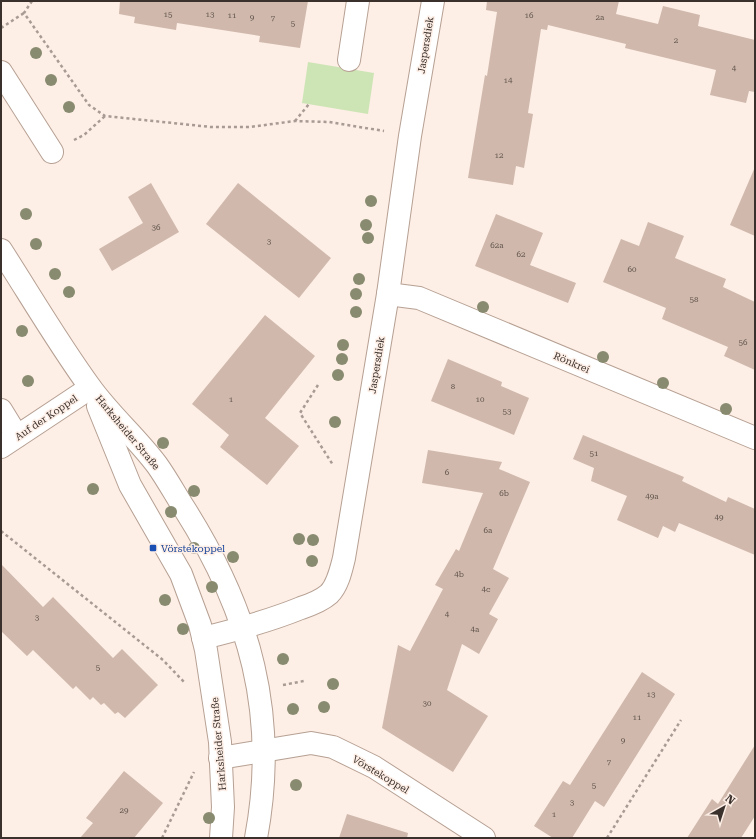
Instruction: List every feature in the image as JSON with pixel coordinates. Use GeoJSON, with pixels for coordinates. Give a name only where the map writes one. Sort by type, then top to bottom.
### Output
{"type":"FeatureCollection","features":[{"type":"Feature","properties":{"kind":"street"},"geometry":{"type":"LineString","coordinates":[[349,60],[358,1]]}},
{"type":"Feature","properties":{"kind":"street","name":"Jaspersdiek"},"geometry":{"type":"LineString","coordinates":[[203,638],[285,615],[314,603],[329,594],[339,579],[388,294],[410,136],[433,1]]}},
{"type":"Feature","properties":{"kind":"street"},"geometry":{"type":"LineString","coordinates":[[1,72],[52,152]]}},
{"type":"Feature","properties":{"kind":"street","name":"Harksheider Straße"},"geometry":{"type":"LineString","coordinates":[[1,250],[90,388],[158,466],[210,551],[228,587],[252,656],[263,717],[265,752],[264,780],[256,838]]}},
{"type":"Feature","properties":{"kind":"street","name":"Rönkrei"},"geometry":{"type":"LineString","coordinates":[[388,294],[419,298],[755,438]]}},
{"type":"Feature","properties":{"kind":"street","name":"Harksheider Straße"},"geometry":{"type":"LineString","coordinates":[[90,388],[130,485],[181,574],[203,638],[214,695],[220,758],[223,807],[221,838]]}},
{"type":"Feature","properties":{"kind":"street","name":"Auf der Koppel"},"geometry":{"type":"LineString","coordinates":[[9,442],[90,388]]}},
{"type":"Feature","properties":{"kind":"street"},"geometry":{"type":"LineString","coordinates":[[1,410],[9,442]]}},
{"type":"Feature","properties":{"kind":"street","name":"Vörstekoppel"},"geometry":{"type":"LineString","coordinates":[[220,758],[265,752],[310,743],[333,746],[374,767],[484,838]]}},
{"type":"Feature","properties":{"kind":"path"},"geometry":{"type":"LineString","coordinates":[[1,28],[24,13],[32,1]]}},
{"type":"Feature","properties":{"kind":"path"},"geometry":{"type":"LineString","coordinates":[[24,13],[89,105],[105,116],[212,127],[250,127],[295,121],[329,122],[410,136]]}},
{"type":"Feature","properties":{"kind":"path"},"geometry":{"type":"LineString","coordinates":[[295,121],[309,104]]}},
{"type":"Feature","properties":{"kind":"path"},"geometry":{"type":"LineString","coordinates":[[52,152],[84,134],[105,116]]}},
{"type":"Feature","properties":{"kind":"path"},"geometry":{"type":"LineString","coordinates":[[318,385],[300,413],[354,497]]}},
{"type":"Feature","properties":{"kind":"path"},"geometry":{"type":"LineString","coordinates":[[1,531],[163,660],[180,677],[187,687]]}},
{"type":"Feature","properties":{"kind":"path"},"geometry":{"type":"LineString","coordinates":[[607,838],[681,720]]}},
{"type":"Feature","properties":{"kind":"path"},"geometry":{"type":"LineString","coordinates":[[162,838],[195,771]]}},
{"type":"Feature","properties":{"kind":"green space"},"geometry":{"type":"Polygon","coordinates":[[[308,62],[374,73],[368,114],[302,103],[308,62]]]}},
{"type":"Feature","properties":{"kind":"building"},"geometry":{"type":"Polygon","coordinates":[[[120,1],[308,1],[300,48],[259,42],[260,36],[177,23],[176,30],[134,23],[135,17],[119,14],[120,1]]]}},
{"type":"Feature","properties":{"kind":"building"},"geometry":{"type":"Polygon","coordinates":[[[487,1],[619,1],[616,14],[658,24],[663,6],[700,15],[698,26],[755,40],[755,92],[749,91],[746,103],[710,95],[716,70],[625,48],[626,44],[548,25],[547,30],[541,29],[528,113],[533,114],[524,168],[516,166],[513,185],[468,178],[497,12],[486,10],[487,1]]]}},
{"type":"Feature","properties":{"kind":"building"},"geometry":{"type":"Polygon","coordinates":[[[755,167],[755,236],[730,225],[755,167]]]}},
{"type":"Feature","properties":{"kind":"building"},"geometry":{"type":"Polygon","coordinates":[[[151,183],[179,232],[112,271],[99,249],[143,223],[128,197],[151,183]]]}},
{"type":"Feature","properties":{"kind":"building"},"geometry":{"type":"Polygon","coordinates":[[[238,183],[331,258],[299,298],[206,224],[238,183]]]}},
{"type":"Feature","properties":{"kind":"building"},"geometry":{"type":"Polygon","coordinates":[[[496,214],[543,233],[530,265],[576,283],[568,303],[475,266],[496,214]]]}},
{"type":"Feature","properties":{"kind":"building"},"geometry":{"type":"Polygon","coordinates":[[[648,222],[684,236],[675,258],[726,279],[723,287],[755,302],[755,370],[724,356],[728,347],[662,319],[666,308],[603,282],[621,239],[639,246],[648,222]]]}},
{"type":"Feature","properties":{"kind":"building"},"geometry":{"type":"Polygon","coordinates":[[[265,315],[315,356],[265,418],[299,446],[267,485],[220,447],[229,435],[192,404],[265,315]]]}},
{"type":"Feature","properties":{"kind":"building"},"geometry":{"type":"Polygon","coordinates":[[[448,359],[502,382],[501,386],[529,398],[514,435],[431,401],[448,359]]]}},
{"type":"Feature","properties":{"kind":"building"},"geometry":{"type":"Polygon","coordinates":[[[583,435],[684,477],[682,481],[726,502],[728,497],[755,509],[755,555],[679,523],[675,532],[663,526],[658,538],[617,520],[627,496],[591,481],[594,468],[573,459],[583,435]]]}},
{"type":"Feature","properties":{"kind":"building"},"geometry":{"type":"Polygon","coordinates":[[[428,450],[502,462],[499,469],[530,482],[493,569],[509,578],[489,614],[498,619],[479,654],[462,644],[447,690],[488,716],[453,772],[382,728],[398,645],[410,651],[443,589],[435,585],[456,549],[459,551],[483,493],[422,483],[428,450]]]}},
{"type":"Feature","properties":{"kind":"building"},"geometry":{"type":"Polygon","coordinates":[[[1,564],[43,607],[53,597],[113,658],[122,649],[158,685],[125,718],[118,712],[115,714],[104,703],[101,705],[93,697],[90,700],[76,686],[73,689],[33,650],[27,656],[1,631],[1,564]]]}},
{"type":"Feature","properties":{"kind":"building"},"geometry":{"type":"Polygon","coordinates":[[[642,672],[675,694],[604,807],[595,801],[572,838],[553,838],[534,826],[563,781],[570,785],[642,672]]]}},
{"type":"Feature","properties":{"kind":"building"},"geometry":{"type":"Polygon","coordinates":[[[755,745],[755,816],[741,838],[687,838],[712,799],[718,804],[755,745]]]}},
{"type":"Feature","properties":{"kind":"building"},"geometry":{"type":"Polygon","coordinates":[[[124,771],[163,803],[134,838],[80,838],[93,823],[86,818],[124,771]]]}},
{"type":"Feature","properties":{"kind":"building"},"geometry":{"type":"Polygon","coordinates":[[[347,814],[408,833],[407,838],[339,838],[347,814]]]}},
{"type":"Feature","properties":{"kind":"place","name":"Vörstekoppel"},"geometry":{"type":"Point","coordinates":[153,548]}}]}
